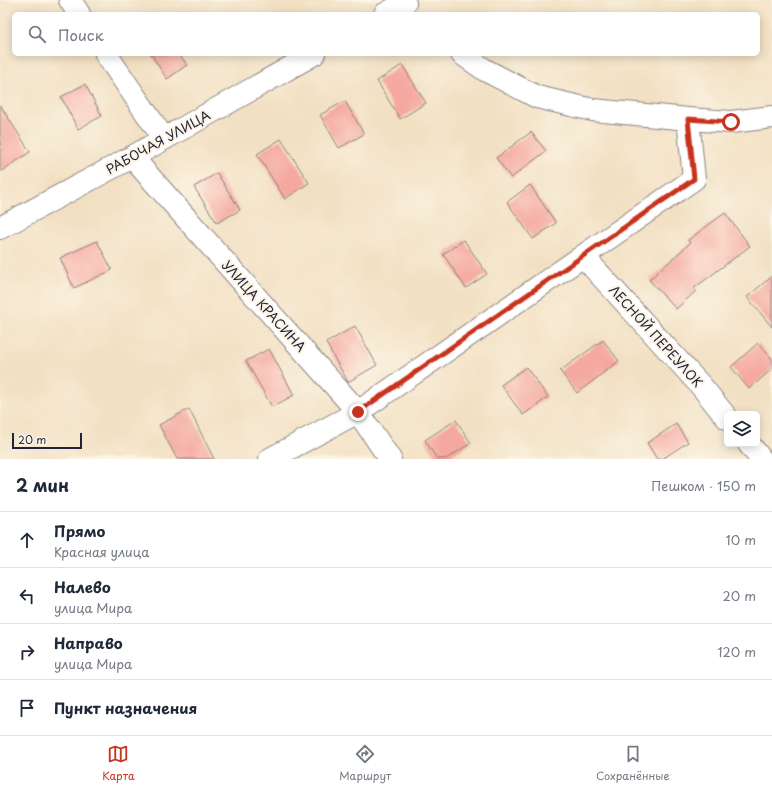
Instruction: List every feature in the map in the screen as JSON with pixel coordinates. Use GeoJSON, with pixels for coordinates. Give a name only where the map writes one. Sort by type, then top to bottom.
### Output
{"type":"FeatureCollection","features":[{"type":"Feature","properties":{"kind":"street"},"geometry":{"type":"LineString","coordinates":[[70,0],[78,12]]}},
{"type":"Feature","properties":{"kind":"street"},"geometry":{"type":"LineString","coordinates":[[390,12],[408,6]]}},
{"type":"Feature","properties":{"kind":"street"},"geometry":{"type":"LineString","coordinates":[[107,56],[164,139]]}},
{"type":"Feature","properties":{"kind":"street","name":"РАБОЧАЯ УЛИЦА"},"geometry":{"type":"LineString","coordinates":[[0,228],[132,157],[310,56]]}},
{"type":"Feature","properties":{"kind":"street"},"geometry":{"type":"LineString","coordinates":[[465,56],[485,70],[537,97],[593,110],[731,122],[772,117]]}},
{"type":"Feature","properties":{"kind":"street"},"geometry":{"type":"LineString","coordinates":[[270,459],[358,412],[694,179],[688,119]]}},
{"type":"Feature","properties":{"kind":"street","name":"УЛИЦА КРАСИНА"},"geometry":{"type":"LineString","coordinates":[[132,157],[358,412],[390,459]]}},
{"type":"Feature","properties":{"kind":"street","name":"ЛЕСНОЙ ПЕРЕУЛОК"},"geometry":{"type":"LineString","coordinates":[[583,256],[702,387],[724,414]]}},
{"type":"Feature","properties":{"kind":"street"},"geometry":{"type":"LineString","coordinates":[[751,447],[761,459]]}},
{"type":"Feature","properties":{"kind":"building"},"geometry":{"type":"Polygon","coordinates":[[[152,56],[180,56],[187,65],[167,79],[152,56]]]}},
{"type":"Feature","properties":{"kind":"building"},"geometry":{"type":"Polygon","coordinates":[[[402,65],[426,103],[400,119],[377,81],[402,65]]]}},
{"type":"Feature","properties":{"kind":"building"},"geometry":{"type":"Polygon","coordinates":[[[85,84],[102,116],[78,129],[61,97],[85,84]]]}},
{"type":"Feature","properties":{"kind":"building"},"geometry":{"type":"Polygon","coordinates":[[[345,101],[364,134],[339,148],[320,115],[345,101]]]}},
{"type":"Feature","properties":{"kind":"building"},"geometry":{"type":"Polygon","coordinates":[[[0,105],[30,152],[0,172],[0,105]]]}},
{"type":"Feature","properties":{"kind":"building"},"geometry":{"type":"Polygon","coordinates":[[[531,132],[546,151],[511,178],[496,158],[531,132]]]}},
{"type":"Feature","properties":{"kind":"building"},"geometry":{"type":"Polygon","coordinates":[[[281,139],[309,183],[285,199],[257,154],[281,139]]]}},
{"type":"Feature","properties":{"kind":"building"},"geometry":{"type":"Polygon","coordinates":[[[217,173],[240,210],[217,223],[194,187],[217,173]]]}},
{"type":"Feature","properties":{"kind":"building"},"geometry":{"type":"Polygon","coordinates":[[[530,185],[556,223],[533,239],[507,202],[530,185]]]}},
{"type":"Feature","properties":{"kind":"building"},"geometry":{"type":"Polygon","coordinates":[[[725,213],[750,246],[693,289],[696,291],[676,309],[649,280],[690,243],[688,240],[725,213]]]}},
{"type":"Feature","properties":{"kind":"building"},"geometry":{"type":"Polygon","coordinates":[[[464,240],[487,274],[466,288],[443,254],[464,240]]]}},
{"type":"Feature","properties":{"kind":"building"},"geometry":{"type":"Polygon","coordinates":[[[97,241],[112,270],[74,288],[60,258],[97,241]]]}},
{"type":"Feature","properties":{"kind":"building"},"geometry":{"type":"Polygon","coordinates":[[[772,276],[772,327],[747,297],[772,276]]]}},
{"type":"Feature","properties":{"kind":"building"},"geometry":{"type":"Polygon","coordinates":[[[355,326],[377,365],[348,382],[326,343],[355,326]]]}},
{"type":"Feature","properties":{"kind":"building"},"geometry":{"type":"Polygon","coordinates":[[[603,340],[619,361],[577,393],[560,371],[603,340]]]}},
{"type":"Feature","properties":{"kind":"building"},"geometry":{"type":"Polygon","coordinates":[[[758,343],[772,359],[772,369],[749,389],[731,367],[758,343]]]}},
{"type":"Feature","properties":{"kind":"building"},"geometry":{"type":"Polygon","coordinates":[[[269,349],[294,395],[272,407],[246,361],[269,349]]]}},
{"type":"Feature","properties":{"kind":"building"},"geometry":{"type":"Polygon","coordinates":[[[526,367],[548,397],[523,415],[501,385],[526,367]]]}},
{"type":"Feature","properties":{"kind":"building"},"geometry":{"type":"Polygon","coordinates":[[[189,409],[214,459],[177,459],[159,425],[189,409]]]}},
{"type":"Feature","properties":{"kind":"building"},"geometry":{"type":"Polygon","coordinates":[[[456,420],[471,443],[446,459],[437,459],[425,440],[456,420]]]}},
{"type":"Feature","properties":{"kind":"building"},"geometry":{"type":"Polygon","coordinates":[[[676,424],[688,442],[662,459],[657,459],[647,443],[676,424]]]}},
{"type":"Feature","properties":{"kind":"route"},"geometry":{"type":"LineString","coordinates":[[358,412],[694,179],[688,119],[731,122]]}}]}
